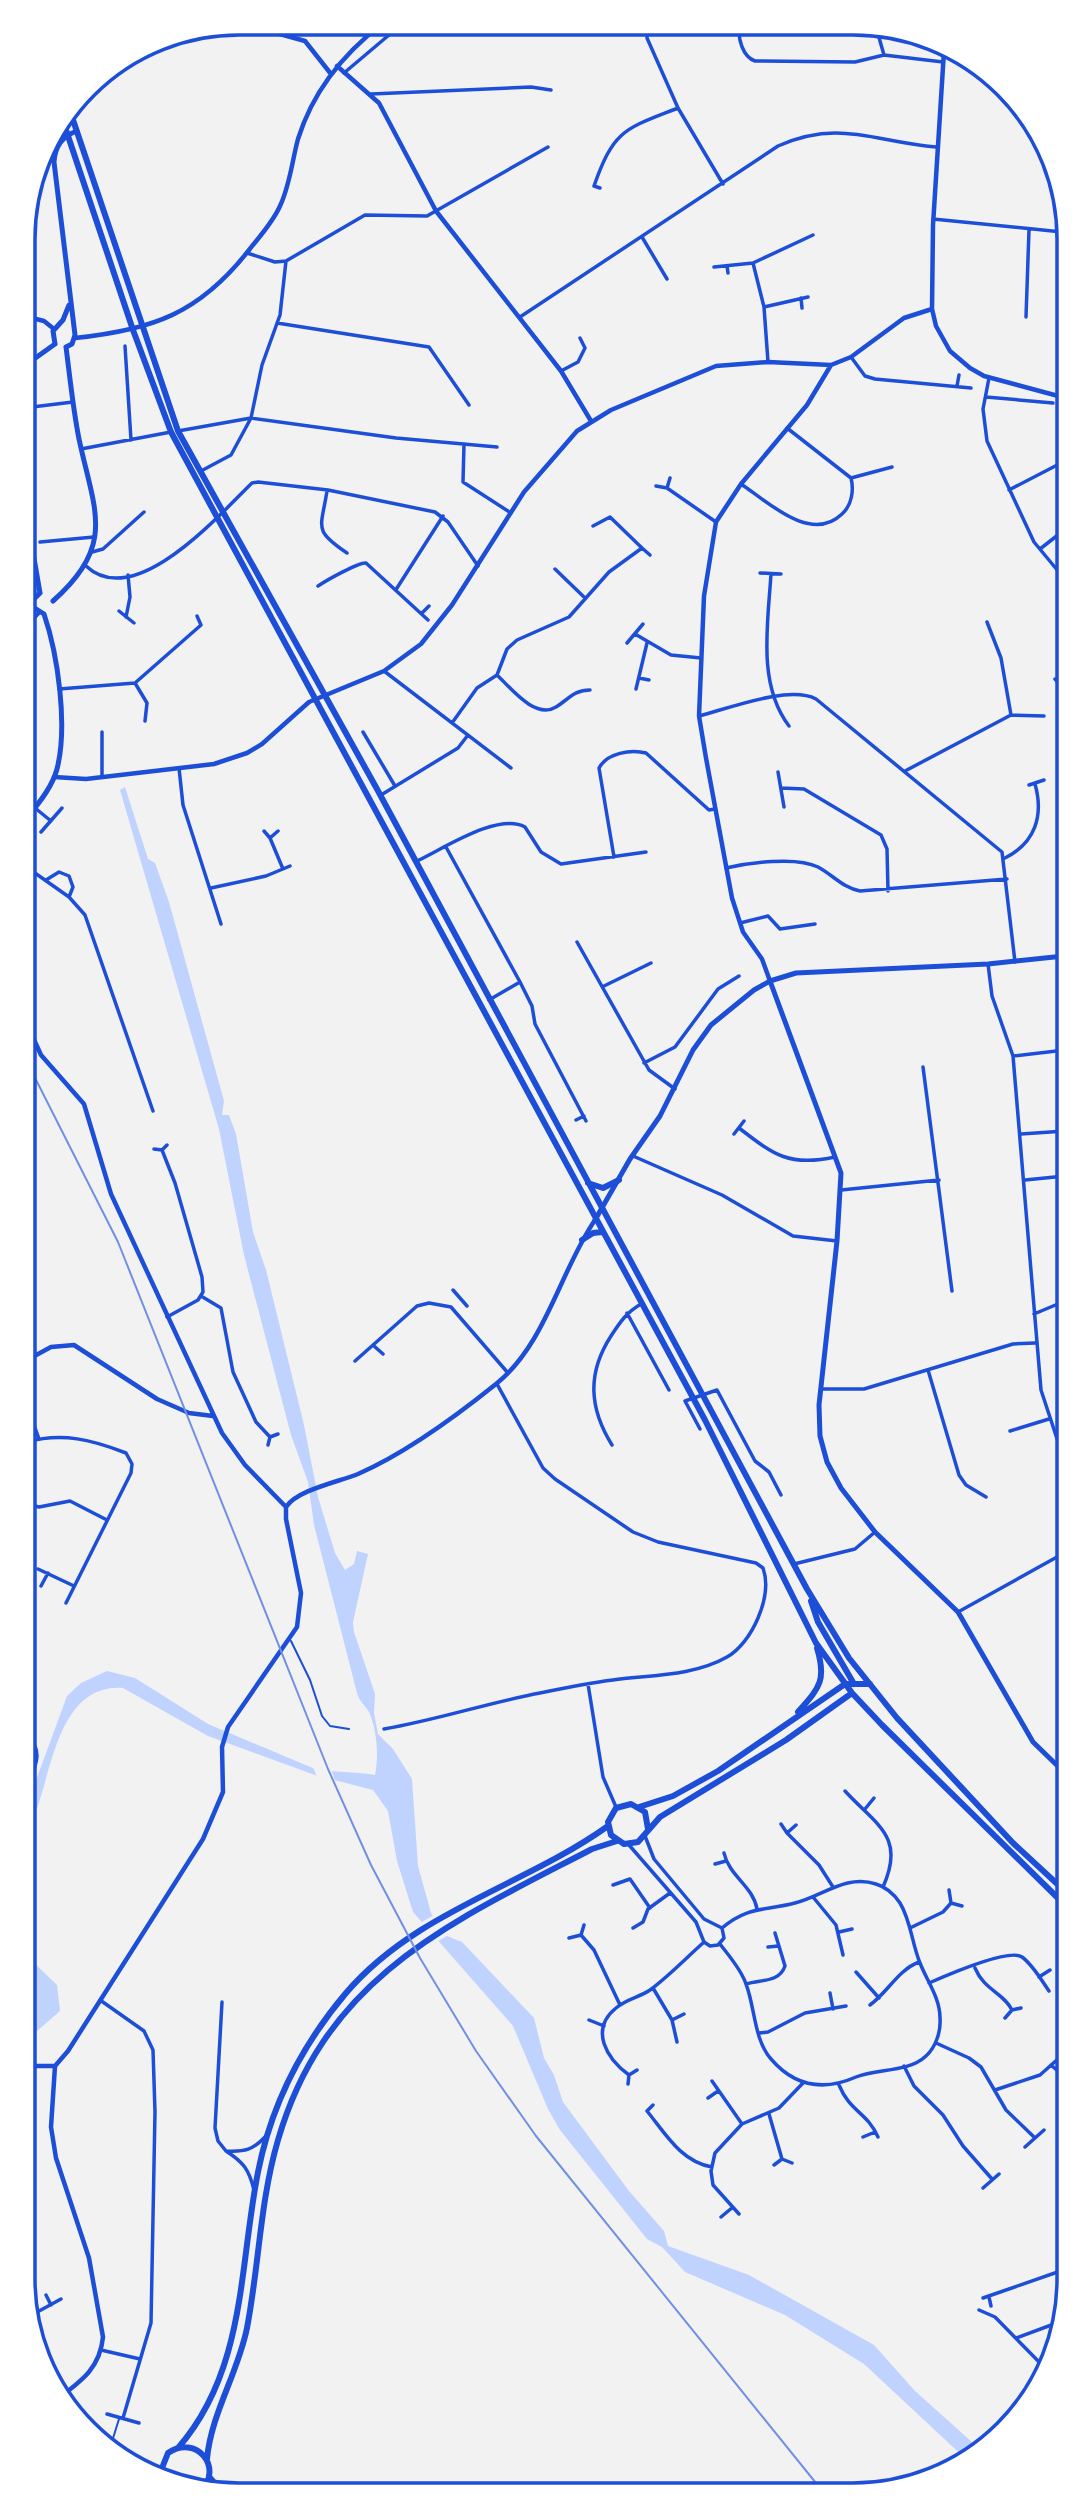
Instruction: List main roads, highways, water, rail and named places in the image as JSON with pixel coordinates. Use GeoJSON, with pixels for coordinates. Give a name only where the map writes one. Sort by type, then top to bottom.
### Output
{"type":"FeatureCollection","features":[{"type":"Feature","properties":{"kind":"highway"},"geometry":{"type":"LineString","coordinates":[[73,121],[174,431],[225,511],[371,800],[595,1220],[693,1397],[816,1643],[852,1693],[1006,1849],[1057,1897]]}},
{"type":"Feature","properties":{"kind":"highway"},"geometry":{"type":"LineString","coordinates":[[66,131],[133,330],[174,431],[217,517],[380,795],[807,1590],[849,1658],[897,1718],[1004,1834],[1057,1884]]}},
{"type":"Feature","properties":{"kind":"highway"},"geometry":{"type":"LineString","coordinates":[[371,800],[380,795]]}},
{"type":"Feature","properties":{"kind":"highway"},"geometry":{"type":"LineString","coordinates":[[407,866],[415,861]]}},
{"type":"Feature","properties":{"kind":"highway"},"geometry":{"type":"LineString","coordinates":[[588,1183],[603,1188],[619,1180]]}},
{"type":"Feature","properties":{"kind":"highway"},"geometry":{"type":"LineString","coordinates":[[582,1240],[593,1233],[602,1232]]}},
{"type":"Feature","properties":{"kind":"highway"},"geometry":{"type":"LineString","coordinates":[[208,2480],[210,2476],[207,2459],[209,2435],[234,2374],[247,2331],[271,2169],[287,2114],[323,2042],[375,1980],[422,1941],[592,1849],[617,1841],[629,1844],[646,1832],[660,1817],[786,1740],[852,1693],[854,1684],[818,1622],[807,1590]]}},
{"type":"Feature","properties":{"kind":"highway"},"geometry":{"type":"LineString","coordinates":[[793,1719],[818,1689],[822,1679],[822,1666],[816,1643]]}},
{"type":"Feature","properties":{"kind":"highway"},"geometry":{"type":"LineString","coordinates":[[162,2467],[166,2456],[178,2448],[198,2424],[224,2368],[244,2280],[254,2192],[280,2098],[320,2025],[348,1991],[407,1938],[465,1904],[583,1844],[608,1826],[616,1808],[627,1804],[639,1807],[687,1789],[845,1684],[870,1684]]}},
{"type":"Feature","properties":{"kind":"highway"},"geometry":{"type":"LineString","coordinates":[[639,1807],[648,1818],[646,1832]]}},
{"type":"Feature","properties":{"kind":"highway"},"geometry":{"type":"LineString","coordinates":[[608,1826],[617,1841]]}},
{"type":"Feature","properties":{"kind":"highway"},"geometry":{"type":"LineString","coordinates":[[178,2448],[195,2448],[207,2459]]}},
{"type":"Feature","properties":{"kind":"main road"},"geometry":{"type":"LineString","coordinates":[[59,144],[67,134],[77,131]]}},
{"type":"Feature","properties":{"kind":"main road"},"geometry":{"type":"LineString","coordinates":[[56,149],[54,162],[75,338],[66,347]]}},
{"type":"Feature","properties":{"kind":"main road"},"geometry":{"type":"LineString","coordinates":[[55,344],[52,337],[70,301]]}},
{"type":"Feature","properties":{"kind":"main road"},"geometry":{"type":"LineString","coordinates":[[57,327],[73,329]]}},
{"type":"Feature","properties":{"kind":"main road"},"geometry":{"type":"LineString","coordinates":[[55,344],[66,347]]}},
{"type":"Feature","properties":{"kind":"main road"},"geometry":{"type":"LineString","coordinates":[[35,358],[55,344]]}},
{"type":"Feature","properties":{"kind":"main road"},"geometry":{"type":"LineString","coordinates":[[53,601],[86,566],[92,552],[96,505],[81,449],[66,347]]}},
{"type":"Feature","properties":{"kind":"main road"},"geometry":{"type":"LineString","coordinates":[[35,564],[40,593]]}},
{"type":"Feature","properties":{"kind":"main road"},"geometry":{"type":"LineString","coordinates":[[35,598],[40,593]]}},
{"type":"Feature","properties":{"kind":"main road"},"geometry":{"type":"LineString","coordinates":[[40,593],[49,595],[53,601],[53,607],[42,614]]}},
{"type":"Feature","properties":{"kind":"main road"},"geometry":{"type":"LineString","coordinates":[[35,609],[42,614],[53,641],[60,689],[59,745],[54,778],[35,807]]}},
{"type":"Feature","properties":{"kind":"main road"},"geometry":{"type":"LineString","coordinates":[[595,1220],[660,1116],[693,1050],[711,1025],[770,981],[796,973],[988,964],[1057,957]]}},
{"type":"Feature","properties":{"kind":"main road"},"geometry":{"type":"LineString","coordinates":[[770,981],[837,1157],[841,1190],[819,1422],[827,1462],[841,1488],[875,1532],[958,1612],[1033,1742],[1057,1761]]}},
{"type":"Feature","properties":{"kind":"water"},"geometry":{"type":"Polygon","coordinates":[[[125,787],[148,859],[155,863],[169,902],[224,1101],[222,1115],[229,1115],[236,1134],[253,1232],[266,1270],[304,1425],[318,1497],[335,1553],[345,1570],[354,1564],[357,1551],[368,1554],[353,1622],[354,1632],[375,1694],[374,1713],[378,1734],[393,1749],[412,1779],[418,1866],[431,1913],[447,1936],[462,1942],[534,2018],[544,2058],[554,2075],[563,2102],[629,2191],[664,2231],[668,2246],[749,2275],[874,2345],[915,2391],[973,2443],[959,2453],[864,2364],[785,2315],[685,2272],[662,2247],[647,2239],[560,2130],[548,2109],[513,2026],[413,1912],[397,1861],[388,1811],[373,1790],[315,1775],[208,1736],[123,1688],[102,1690],[85,1699],[72,1713],[54,1751],[35,1812],[35,1783],[67,1696],[81,1683],[107,1671],[135,1678],[208,1724],[315,1769],[375,1775],[377,1760],[374,1727],[369,1712],[357,1693],[314,1525],[308,1482],[291,1435],[244,1255],[219,1129],[120,790],[125,787]]]}},
{"type":"Feature","properties":{"kind":"water"},"geometry":{"type":"Polygon","coordinates":[[[35,1964],[57,1985],[60,2011],[35,2033],[35,1964]]]}},
{"type":"Feature","properties":{"kind":"railway"},"geometry":{"type":"LineString","coordinates":[[35,1078],[118,1242],[328,1769],[371,1865],[420,1958],[476,2051],[536,2136],[816,2483]]}}]}
